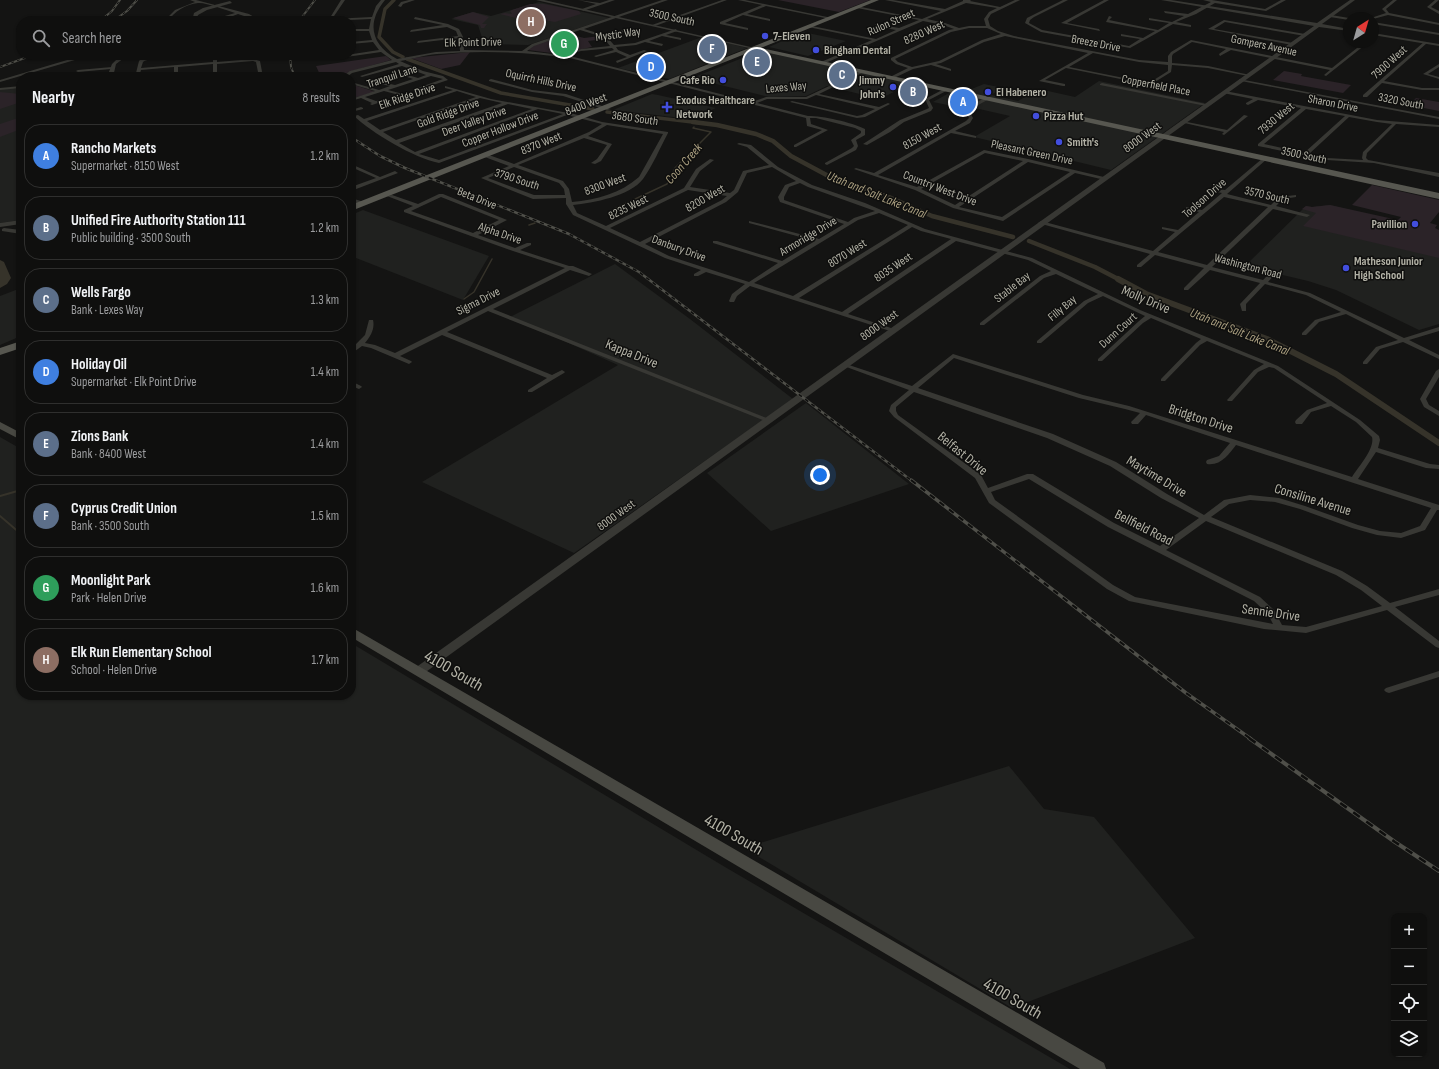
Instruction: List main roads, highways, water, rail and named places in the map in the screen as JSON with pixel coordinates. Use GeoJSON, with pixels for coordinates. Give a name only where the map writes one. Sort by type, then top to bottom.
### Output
{"type":"FeatureCollection","features":[{"type":"Feature","properties":{"kind":"main road","name":"8400 West"},"geometry":{"type":"LineString","coordinates":[[356,206],[876,0]]}},
{"type":"Feature","properties":{"kind":"main road","name":"3500 South"},"geometry":{"type":"LineString","coordinates":[[757,48],[1439,196]]}},
{"type":"Feature","properties":{"kind":"main road","name":"8400 West"},"geometry":{"type":"LineString","coordinates":[[356,210],[487,155]]}},
{"type":"Feature","properties":{"kind":"main road"},"geometry":{"type":"LineString","coordinates":[[2,350],[16,342]]}},
{"type":"Feature","properties":{"kind":"main road"},"geometry":{"type":"LineString","coordinates":[[2,350],[16,346]]}},
{"type":"Feature","properties":{"kind":"main road"},"geometry":{"type":"LineString","coordinates":[[0,425],[16,434]]}},
{"type":"Feature","properties":{"kind":"main road","name":"4100 South"},"geometry":{"type":"LineString","coordinates":[[356,634],[1097,1069]]}},
{"type":"Feature","properties":{"kind":"waterway","name":"Utah and Salt Lake Canal"},"geometry":{"type":"LineString","coordinates":[[394,0],[385,9],[379,37],[393,52],[403,57]]}},
{"type":"Feature","properties":{"kind":"waterway","name":"Utah and Salt Lake Canal"},"geometry":{"type":"LineString","coordinates":[[407,59],[501,93],[593,109]]}},
{"type":"Feature","properties":{"kind":"waterway","name":"Utah and Salt Lake Canal"},"geometry":{"type":"LineString","coordinates":[[607,112],[701,123]]}},
{"type":"Feature","properties":{"kind":"waterway","name":"Utah and Salt Lake Canal"},"geometry":{"type":"LineString","coordinates":[[693,122],[701,123]]}},
{"type":"Feature","properties":{"kind":"waterway","name":"Utah and Salt Lake Canal"},"geometry":{"type":"LineString","coordinates":[[701,123],[756,134],[773,141],[791,156],[834,179],[891,198],[932,216],[1013,237]]}},
{"type":"Feature","properties":{"kind":"waterway","name":"Coon Creek"},"geometry":{"type":"LineString","coordinates":[[614,209],[667,184],[675,168],[711,132],[693,128],[694,127]]}},
{"type":"Feature","properties":{"kind":"waterway","name":"Coon Creek"},"geometry":{"type":"LineString","coordinates":[[529,225],[535,223]]}},
{"type":"Feature","properties":{"kind":"waterway","name":"Utah and Salt Lake Canal"},"geometry":{"type":"LineString","coordinates":[[1029,241],[1095,267],[1120,280]]}},
{"type":"Feature","properties":{"kind":"waterway","name":"Coon Creek"},"geometry":{"type":"LineString","coordinates":[[464,299],[474,292],[492,259]]}},
{"type":"Feature","properties":{"kind":"waterway","name":"Utah and Salt Lake Canal"},"geometry":{"type":"LineString","coordinates":[[1118,279],[1146,294],[1267,339],[1336,374],[1439,443]]}},
{"type":"Feature","properties":{"kind":"waterway","name":"Coon Creek"},"geometry":{"type":"LineString","coordinates":[[0,496],[16,491]]}},
{"type":"Feature","properties":{"kind":"waterway","name":"Coon Creek"},"geometry":{"type":"LineString","coordinates":[[0,516],[16,530]]}},
{"type":"Feature","properties":{"kind":"railway"},"geometry":{"type":"LineString","coordinates":[[106,16],[112,11],[120,0]]}},
{"type":"Feature","properties":{"kind":"railway"},"geometry":{"type":"LineString","coordinates":[[120,16],[137,0]]}},
{"type":"Feature","properties":{"kind":"railway"},"geometry":{"type":"LineString","coordinates":[[303,16],[315,0]]}},
{"type":"Feature","properties":{"kind":"railway"},"geometry":{"type":"LineString","coordinates":[[0,67],[19,60]]}},
{"type":"Feature","properties":{"kind":"railway"},"geometry":{"type":"LineString","coordinates":[[290,60],[293,72]]}},
{"type":"Feature","properties":{"kind":"railway"},"geometry":{"type":"LineString","coordinates":[[356,140],[380,156],[405,168],[569,234],[639,272],[912,481]]}},
{"type":"Feature","properties":{"kind":"railway"},"geometry":{"type":"LineString","coordinates":[[911,480],[1186,693],[1251,739]]}},
{"type":"Feature","properties":{"kind":"railway"},"geometry":{"type":"LineString","coordinates":[[1249,738],[1395,842],[1439,871]]}},
{"type":"Feature","properties":{"kind":"place","name":"Elk Run Elementary School"},"geometry":{"type":"Point","coordinates":[531,22]}},
{"type":"Feature","properties":{"kind":"place","name":"7-Eleven"},"geometry":{"type":"Point","coordinates":[765,36]}},
{"type":"Feature","properties":{"kind":"place","name":"Moonlight Park"},"geometry":{"type":"Point","coordinates":[564,44]}},
{"type":"Feature","properties":{"kind":"place","name":"Cyprus Credit Union"},"geometry":{"type":"Point","coordinates":[712,49]}},
{"type":"Feature","properties":{"kind":"place","name":"Bingham Dental"},"geometry":{"type":"Point","coordinates":[816,50]}},
{"type":"Feature","properties":{"kind":"place","name":"Zions Bank"},"geometry":{"type":"Point","coordinates":[757,62]}},
{"type":"Feature","properties":{"kind":"place","name":"Holiday Oil"},"geometry":{"type":"Point","coordinates":[651,67]}},
{"type":"Feature","properties":{"kind":"place","name":"Wells Fargo"},"geometry":{"type":"Point","coordinates":[842,75]}},
{"type":"Feature","properties":{"kind":"place","name":"Cafe Rio"},"geometry":{"type":"Point","coordinates":[723,80]}},
{"type":"Feature","properties":{"kind":"place","name":"Jimmy John's"},"geometry":{"type":"Point","coordinates":[893,87]}},
{"type":"Feature","properties":{"kind":"place","name":"Unified Fire Authority Station 111"},"geometry":{"type":"Point","coordinates":[913,92]}},
{"type":"Feature","properties":{"kind":"place","name":"El Habenero"},"geometry":{"type":"Point","coordinates":[988,92]}},
{"type":"Feature","properties":{"kind":"place","name":"Rancho Markets"},"geometry":{"type":"Point","coordinates":[963,102]}},
{"type":"Feature","properties":{"kind":"place","name":"Exodus Healthcare Network"},"geometry":{"type":"Point","coordinates":[667,107]}},
{"type":"Feature","properties":{"kind":"place","name":"Pizza Hut"},"geometry":{"type":"Point","coordinates":[1036,116]}},
{"type":"Feature","properties":{"kind":"place","name":"Smith's"},"geometry":{"type":"Point","coordinates":[1059,142]}},
{"type":"Feature","properties":{"kind":"place","name":"Pavillion"},"geometry":{"type":"Point","coordinates":[1415,224]}},
{"type":"Feature","properties":{"kind":"place","name":"Matheson Junior High School"},"geometry":{"type":"Point","coordinates":[1346,268]}}]}
